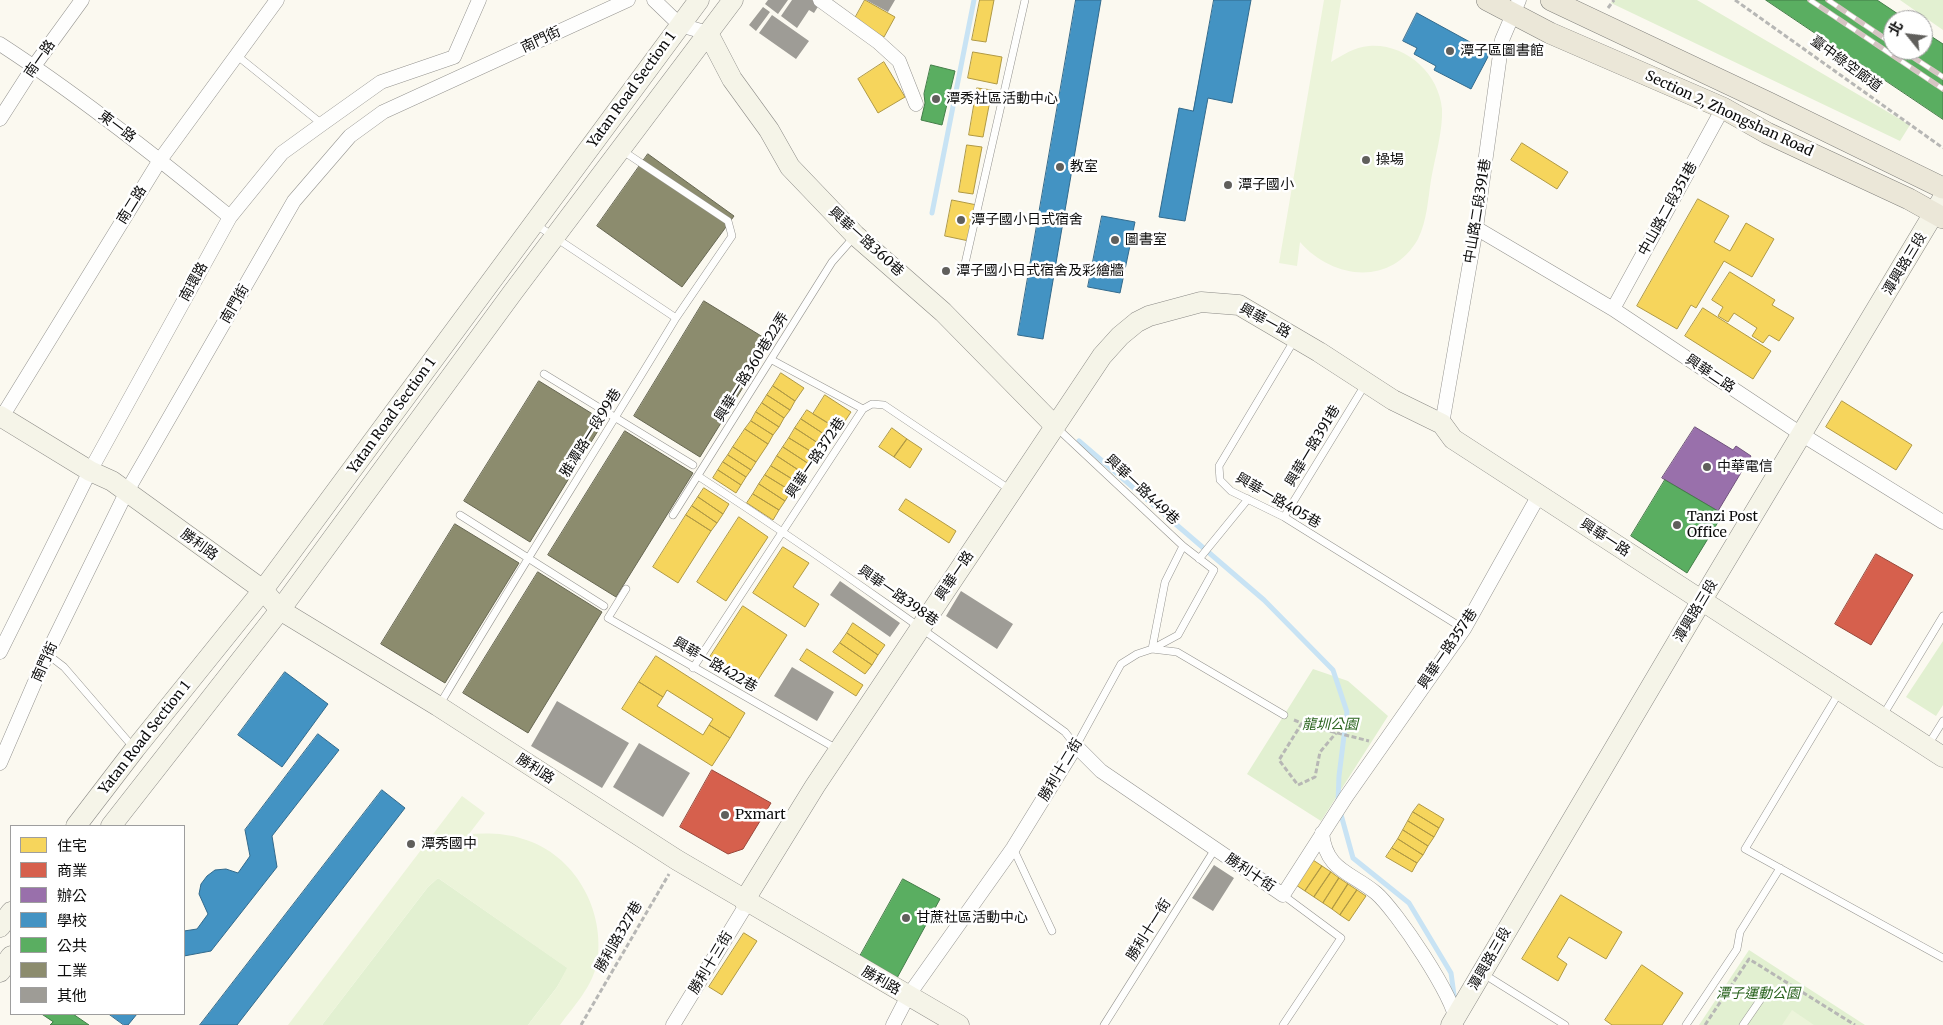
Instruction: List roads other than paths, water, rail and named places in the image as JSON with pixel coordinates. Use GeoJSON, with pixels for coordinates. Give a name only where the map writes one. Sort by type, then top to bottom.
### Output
{"type":"FeatureCollection","features":[{"type":"Feature","properties":{"kind":"main road","name":"Section 2, Zhongshan Road"},"geometry":{"type":"LineString","coordinates":[[1487,0],[1517,7],[1550,33],[1723,108],[1767,132],[1909,199],[1940,210]]}},
{"type":"Feature","properties":{"kind":"main road","name":"Section 2, Zhongshan Road"},"geometry":{"type":"LineString","coordinates":[[1551,0],[1769,102],[1943,188]]}},
{"type":"Feature","properties":{"kind":"street","name":"南一路"},"geometry":{"type":"LineString","coordinates":[[0,119],[34,66],[82,0]]}},
{"type":"Feature","properties":{"kind":"street","name":"南二路"},"geometry":{"type":"LineString","coordinates":[[0,418],[160,160],[235,54],[277,0]]}},
{"type":"Feature","properties":{"kind":"street","name":"南環路"},"geometry":{"type":"LineString","coordinates":[[0,652],[90,471],[230,217],[282,153],[322,124],[381,82],[454,57],[479,0]]}},
{"type":"Feature","properties":{"kind":"street","name":"南門街"},"geometry":{"type":"LineString","coordinates":[[0,763],[48,654],[126,493],[294,201],[350,136],[383,112],[628,0]]}},
{"type":"Feature","properties":{"kind":"street"},"geometry":{"type":"LineString","coordinates":[[654,0],[680,25],[708,33]]}},
{"type":"Feature","properties":{"kind":"street","name":"Yatan Road Section 1"},"geometry":{"type":"LineString","coordinates":[[77,825],[135,749],[263,590],[699,0]]}},
{"type":"Feature","properties":{"kind":"street","name":"Yatan Road Section 1"},"geometry":{"type":"LineString","coordinates":[[111,825],[280,610],[620,149],[733,0]]}},
{"type":"Feature","properties":{"kind":"street"},"geometry":{"type":"LineString","coordinates":[[820,0],[878,42],[899,61],[916,104]]}},
{"type":"Feature","properties":{"kind":"street","name":"中山路二段391巷"},"geometry":{"type":"LineString","coordinates":[[1442,424],[1476,228],[1502,40],[1517,7]]}},
{"type":"Feature","properties":{"kind":"street","name":"興華一路360巷"},"geometry":{"type":"LineString","coordinates":[[708,33],[732,79],[769,130],[790,167],[855,234],[943,312],[1055,426]]}},
{"type":"Feature","properties":{"kind":"street","name":"東一路"},"geometry":{"type":"LineString","coordinates":[[0,44],[34,66],[160,160],[230,217]]}},
{"type":"Feature","properties":{"kind":"street","name":"中山路二段351巷"},"geometry":{"type":"LineString","coordinates":[[1613,309],[1723,108]]}},
{"type":"Feature","properties":{"kind":"street","name":"潭興路三段"},"geometry":{"type":"LineString","coordinates":[[1456,1018],[1801,434],[1940,210]]}},
{"type":"Feature","properties":{"kind":"street","name":"興華二路"},"geometry":{"type":"LineString","coordinates":[[1476,228],[1613,309],[1801,434],[1943,522]]}},
{"type":"Feature","properties":{"kind":"street","name":"興華一路"},"geometry":{"type":"LineString","coordinates":[[744,901],[810,794],[1102,356],[1120,336],[1137,322],[1149,316],[1202,302],[1239,305],[1296,338],[1393,400],[1442,424],[1453,438],[1935,752]]}},
{"type":"Feature","properties":{"kind":"street","name":"勝利路"},"geometry":{"type":"LineString","coordinates":[[0,418],[90,471],[112,481],[126,493],[263,590],[280,610],[438,706],[676,860],[959,1025]]}},
{"type":"Feature","properties":{"kind":"street","name":"興華一路357巷"},"geometry":{"type":"LineString","coordinates":[[1322,833],[1464,629],[1540,495]]}},
{"type":"Feature","properties":{"kind":"street","name":"勝利十二街"},"geometry":{"type":"LineString","coordinates":[[893,1025],[908,996],[1013,848],[1076,746]]}},
{"type":"Feature","properties":{"kind":"street","name":"勝利十街"},"geometry":{"type":"LineString","coordinates":[[1076,746],[1100,772],[1283,895]]}},
{"type":"Feature","properties":{"kind":"street"},"geometry":{"type":"LineString","coordinates":[[1283,895],[1322,833]]}},
{"type":"Feature","properties":{"kind":"street"},"geometry":{"type":"LineString","coordinates":[[1322,833],[1324,848],[1333,863],[1377,894],[1402,923],[1446,995],[1456,1018]]}},
{"type":"Feature","properties":{"kind":"street","name":"勝利十三街"},"geometry":{"type":"LineString","coordinates":[[673,1025],[745,907],[744,901]]}},
{"type":"Feature","properties":{"kind":"street"},"geometry":{"type":"LineString","coordinates":[[0,927],[10,913]]}},
{"type":"Feature","properties":{"kind":"street"},"geometry":{"type":"LineString","coordinates":[[0,972],[10,957]]}},
{"type":"Feature","properties":{"kind":"lane"},"geometry":{"type":"LineString","coordinates":[[964,268],[1025,0]]}},
{"type":"Feature","properties":{"kind":"lane"},"geometry":{"type":"LineString","coordinates":[[235,54],[322,124]]}},
{"type":"Feature","properties":{"kind":"lane","name":"雅潭路一段99巷"},"geometry":{"type":"LineString","coordinates":[[438,706],[527,557],[615,419],[676,318],[732,236],[728,221],[620,149]]}},
{"type":"Feature","properties":{"kind":"lane"},"geometry":{"type":"LineString","coordinates":[[535,223],[554,238],[676,318]]}},
{"type":"Feature","properties":{"kind":"lane","name":"興華一路360巷22弄"},"geometry":{"type":"LineString","coordinates":[[673,515],[832,262],[855,234]]}},
{"type":"Feature","properties":{"kind":"lane","name":"興華一路405巷"},"geometry":{"type":"LineString","coordinates":[[1296,338],[1219,466],[1220,480],[1231,491],[1284,517],[1464,629]]}},
{"type":"Feature","properties":{"kind":"lane"},"geometry":{"type":"LineString","coordinates":[[772,360],[863,410]]}},
{"type":"Feature","properties":{"kind":"lane"},"geometry":{"type":"LineString","coordinates":[[544,374],[615,419],[694,465]]}},
{"type":"Feature","properties":{"kind":"lane","name":"興華一路391巷"},"geometry":{"type":"LineString","coordinates":[[1284,517],[1363,388]]}},
{"type":"Feature","properties":{"kind":"lane","name":"興華一路372巷"},"geometry":{"type":"LineString","coordinates":[[694,668],[863,410],[872,404],[884,405],[1012,491]]}},
{"type":"Feature","properties":{"kind":"lane","name":"興華一路449巷"},"geometry":{"type":"LineString","coordinates":[[1055,426],[1183,546],[1201,556],[1214,570],[1178,635],[1152,649]]}},
{"type":"Feature","properties":{"kind":"lane","name":"興華一路398巷"},"geometry":{"type":"LineString","coordinates":[[698,476],[782,531],[921,627],[1065,732],[1076,746]]}},
{"type":"Feature","properties":{"kind":"lane"},"geometry":{"type":"LineString","coordinates":[[1201,556],[1248,499]]}},
{"type":"Feature","properties":{"kind":"lane"},"geometry":{"type":"LineString","coordinates":[[460,515],[604,606]]}},
{"type":"Feature","properties":{"kind":"lane"},"geometry":{"type":"LineString","coordinates":[[1152,649],[1165,582],[1183,546]]}},
{"type":"Feature","properties":{"kind":"lane","name":"興華一路422巷"},"geometry":{"type":"LineString","coordinates":[[626,589],[608,618],[839,750]]}},
{"type":"Feature","properties":{"kind":"lane"},"geometry":{"type":"LineString","coordinates":[[1882,717],[1943,616]]}},
{"type":"Feature","properties":{"kind":"lane","name":"勝利十二街"},"geometry":{"type":"LineString","coordinates":[[1076,746],[1120,664],[1137,654],[1152,649],[1177,652],[1284,715]]}},
{"type":"Feature","properties":{"kind":"lane"},"geometry":{"type":"LineString","coordinates":[[48,654],[64,667],[135,749]]}},
{"type":"Feature","properties":{"kind":"lane"},"geometry":{"type":"LineString","coordinates":[[1840,690],[1745,849],[1943,958]]}},
{"type":"Feature","properties":{"kind":"lane"},"geometry":{"type":"LineString","coordinates":[[1935,752],[1943,721]]}},
{"type":"Feature","properties":{"kind":"lane"},"geometry":{"type":"LineString","coordinates":[[1013,848],[1052,932]]}},
{"type":"Feature","properties":{"kind":"lane","name":"勝利十一街"},"geometry":{"type":"LineString","coordinates":[[1104,1025],[1216,849]]}},
{"type":"Feature","properties":{"kind":"lane"},"geometry":{"type":"LineString","coordinates":[[1686,1025],[1737,948],[1740,932],[1780,868]]}},
{"type":"Feature","properties":{"kind":"lane","name":"勝利十街"},"geometry":{"type":"LineString","coordinates":[[1283,895],[1341,938],[1283,1025]]}},
{"type":"Feature","properties":{"kind":"lane"},"geometry":{"type":"LineString","coordinates":[[1482,973],[1564,1025]]}},
{"type":"Feature","properties":{"kind":"lane"},"geometry":{"type":"LineString","coordinates":[[1743,1025],[1765,993]]}},
{"type":"Feature","properties":{"kind":"waterway"},"geometry":{"type":"LineString","coordinates":[[932,213],[974,0]]}},
{"type":"Feature","properties":{"kind":"waterway"},"geometry":{"type":"LineString","coordinates":[[1079,441],[1264,600],[1333,670],[1347,712],[1339,776],[1338,803]]}},
{"type":"Feature","properties":{"kind":"waterway"},"geometry":{"type":"LineString","coordinates":[[1340,811],[1353,858],[1409,903],[1451,973],[1455,1002]]}},
{"type":"Feature","properties":{"kind":"railway"},"geometry":{"type":"LineString","coordinates":[[1810,0],[1943,89]]}},
{"type":"Feature","properties":{"kind":"railway"},"geometry":{"type":"LineString","coordinates":[[1828,0],[1883,37]]}},
{"type":"Feature","properties":{"kind":"railway"},"geometry":{"type":"LineString","coordinates":[[1917,60],[1943,77]]}},
{"type":"Feature","properties":{"kind":"place","name":"潭子區圖書館"},"geometry":{"type":"Point","coordinates":[1450,51]}},
{"type":"Feature","properties":{"kind":"place","name":"潭秀社區活動中心"},"geometry":{"type":"Point","coordinates":[936,99]}},
{"type":"Feature","properties":{"kind":"place","name":"操場"},"geometry":{"type":"Point","coordinates":[1366,160]}},
{"type":"Feature","properties":{"kind":"place","name":"教室"},"geometry":{"type":"Point","coordinates":[1060,167]}},
{"type":"Feature","properties":{"kind":"place","name":"潭子國小"},"geometry":{"type":"Point","coordinates":[1228,185]}},
{"type":"Feature","properties":{"kind":"place","name":"潭子國小日式宿舍"},"geometry":{"type":"Point","coordinates":[961,220]}},
{"type":"Feature","properties":{"kind":"place","name":"圖書室"},"geometry":{"type":"Point","coordinates":[1115,240]}},
{"type":"Feature","properties":{"kind":"place","name":"潭子國小日式宿舍及彩繪牆"},"geometry":{"type":"Point","coordinates":[946,271]}},
{"type":"Feature","properties":{"kind":"place","name":"中華電信"},"geometry":{"type":"Point","coordinates":[1707,467]}},
{"type":"Feature","properties":{"kind":"place","name":"Tanzi Post Office"},"geometry":{"type":"Point","coordinates":[1677,525]}},
{"type":"Feature","properties":{"kind":"place","name":"Pxmart"},"geometry":{"type":"Point","coordinates":[725,815]}},
{"type":"Feature","properties":{"kind":"place","name":"潭秀國中"},"geometry":{"type":"Point","coordinates":[411,844]}},
{"type":"Feature","properties":{"kind":"place","name":"甘蔗社區活動中心"},"geometry":{"type":"Point","coordinates":[906,918]}},
{"type":"Feature","properties":{"kind":"park label","name":"龍圳公園"},"geometry":{"type":"Point","coordinates":[1330,725]}},
{"type":"Feature","properties":{"kind":"park label","name":"潭子運動公園"},"geometry":{"type":"Point","coordinates":[1758,994]}}]}
